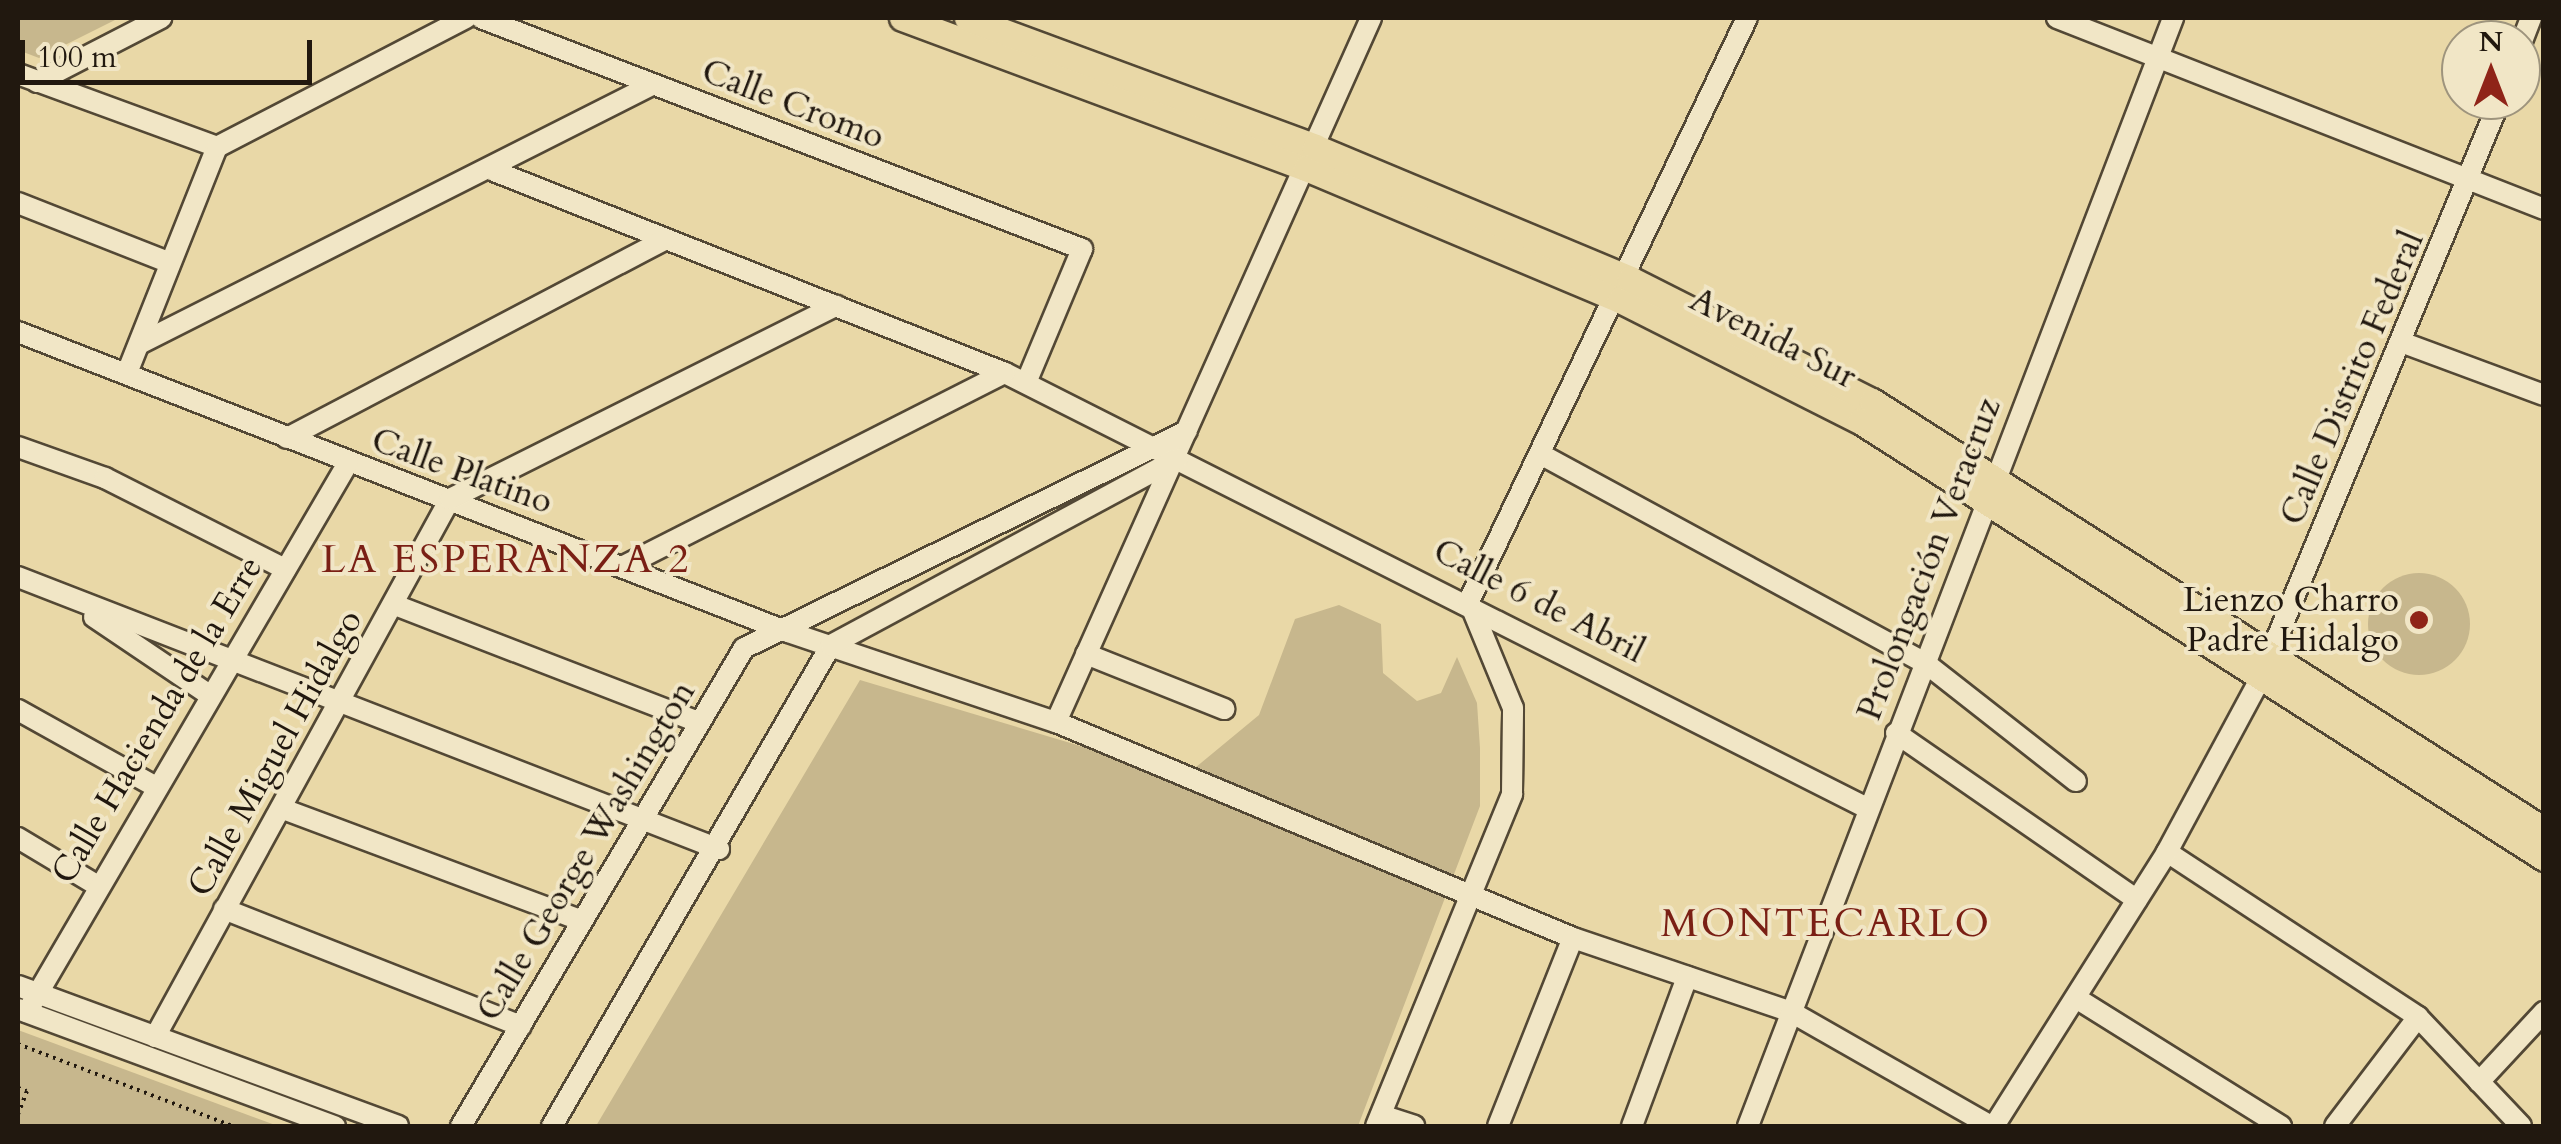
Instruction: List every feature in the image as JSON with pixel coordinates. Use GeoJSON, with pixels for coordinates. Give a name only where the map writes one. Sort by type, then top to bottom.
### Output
{"type":"FeatureCollection","features":[{"type":"Feature","properties":{"kind":"main road","name":"Avenida Sur"},"geometry":{"type":"LineString","coordinates":[[902,18],[950,26],[1310,157]]}},
{"type":"Feature","properties":{"kind":"main road","name":"Avenida Sur"},"geometry":{"type":"LineString","coordinates":[[967,18],[1625,290],[1872,402],[2260,679],[2472,796],[2544,830]]}},
{"type":"Feature","properties":{"kind":"main road","name":"Avenida Sur"},"geometry":{"type":"LineString","coordinates":[[1992,488],[2272,653],[2472,796],[2544,858]]}},
{"type":"Feature","properties":{"kind":"street"},"geometry":{"type":"LineString","coordinates":[[27,78],[161,18]]}},
{"type":"Feature","properties":{"kind":"street"},"geometry":{"type":"LineString","coordinates":[[127,373],[216,147],[466,18]]}},
{"type":"Feature","properties":{"kind":"street","name":"Calle Cromo"},"geometry":{"type":"LineString","coordinates":[[482,18],[1082,249],[1026,383]]}},
{"type":"Feature","properties":{"kind":"street"},"geometry":{"type":"LineString","coordinates":[[552,1126],[719,849],[831,645],[1139,484],[1187,431],[1372,18]]}},
{"type":"Feature","properties":{"kind":"street"},"geometry":{"type":"LineString","coordinates":[[1414,1126],[1379,1121],[1464,895],[1495,842],[1519,748],[1503,675],[1469,601],[1625,290],[1747,18]]}},
{"type":"Feature","properties":{"kind":"street"},"geometry":{"type":"LineString","coordinates":[[2057,18],[2544,209]]}},
{"type":"Feature","properties":{"kind":"street","name":"Prolongación Veracruz"},"geometry":{"type":"LineString","coordinates":[[1748,1126],[1867,808],[2174,18]]}},
{"type":"Feature","properties":{"kind":"street"},"geometry":{"type":"LineString","coordinates":[[27,78],[216,147]]}},
{"type":"Feature","properties":{"kind":"street"},"geometry":{"type":"LineString","coordinates":[[142,343],[494,171],[652,85]]}},
{"type":"Feature","properties":{"kind":"street","name":"Calle Distrito Federal"},"geometry":{"type":"LineString","coordinates":[[1992,1126],[2167,852],[2260,679],[2404,343],[2492,120]]}},
{"type":"Feature","properties":{"kind":"street","name":"Calle 6 de Abril"},"geometry":{"type":"LineString","coordinates":[[494,171],[1005,373],[1469,601],[1867,808]]}},
{"type":"Feature","properties":{"kind":"street"},"geometry":{"type":"LineString","coordinates":[[18,202],[170,262]]}},
{"type":"Feature","properties":{"kind":"street"},"geometry":{"type":"LineString","coordinates":[[287,438],[666,239]]}},
{"type":"Feature","properties":{"kind":"street"},"geometry":{"type":"LineString","coordinates":[[450,500],[836,306]]}},
{"type":"Feature","properties":{"kind":"street","name":"Calle Platino"},"geometry":{"type":"LineString","coordinates":[[18,332],[788,632],[1056,722],[1573,938],[1791,1012],[1992,1126]]}},
{"type":"Feature","properties":{"kind":"street"},"geometry":{"type":"LineString","coordinates":[[2404,343],[2544,395]]}},
{"type":"Feature","properties":{"kind":"street"},"geometry":{"type":"LineString","coordinates":[[622,567],[1005,373]]}},
{"type":"Feature","properties":{"kind":"street"},"geometry":{"type":"LineString","coordinates":[[18,447],[104,478],[285,568]]}},
{"type":"Feature","properties":{"kind":"street"},"geometry":{"type":"LineString","coordinates":[[1056,722],[1155,505],[1170,453]]}},
{"type":"Feature","properties":{"kind":"street","name":"Calle George Washington"},"geometry":{"type":"LineString","coordinates":[[461,1126],[744,648],[788,632],[1170,453]]}},
{"type":"Feature","properties":{"kind":"street"},"geometry":{"type":"LineString","coordinates":[[1542,455],[1924,662],[2076,781]]}},
{"type":"Feature","properties":{"kind":"street","name":"Calle Hacienda de la Erre"},"geometry":{"type":"LineString","coordinates":[[22,1010],[26,989],[95,884],[348,463]]}},
{"type":"Feature","properties":{"kind":"street"},"geometry":{"type":"LineString","coordinates":[[1139,484],[1155,505]]}},
{"type":"Feature","properties":{"kind":"street","name":"Calle Miguel Hidalgo"},"geometry":{"type":"LineString","coordinates":[[156,1037],[450,500]]}},
{"type":"Feature","properties":{"kind":"street"},"geometry":{"type":"LineString","coordinates":[[18,577],[228,662],[719,849]]}},
{"type":"Feature","properties":{"kind":"street"},"geometry":{"type":"LineString","coordinates":[[60,594],[208,694]]}},
{"type":"Feature","properties":{"kind":"street"},"geometry":{"type":"LineString","coordinates":[[395,605],[700,722]]}},
{"type":"Feature","properties":{"kind":"street"},"geometry":{"type":"LineString","coordinates":[[1086,654],[1224,709]]}},
{"type":"Feature","properties":{"kind":"street"},"geometry":{"type":"LineString","coordinates":[[18,710],[153,786]]}},
{"type":"Feature","properties":{"kind":"street"},"geometry":{"type":"LineString","coordinates":[[1896,733],[2137,900]]}},
{"type":"Feature","properties":{"kind":"street"},"geometry":{"type":"LineString","coordinates":[[283,809],[582,921]]}},
{"type":"Feature","properties":{"kind":"street"},"geometry":{"type":"LineString","coordinates":[[18,838],[95,884]]}},
{"type":"Feature","properties":{"kind":"street"},"geometry":{"type":"LineString","coordinates":[[2167,852],[2418,1017],[2521,1126]]}},
{"type":"Feature","properties":{"kind":"street"},"geometry":{"type":"LineString","coordinates":[[224,909],[520,1026]]}},
{"type":"Feature","properties":{"kind":"street"},"geometry":{"type":"LineString","coordinates":[[1498,1126],[1573,938]]}},
{"type":"Feature","properties":{"kind":"street"},"geometry":{"type":"LineString","coordinates":[[1632,1126],[1688,976]]}},
{"type":"Feature","properties":{"kind":"street"},"geometry":{"type":"LineString","coordinates":[[26,989],[398,1126]]}},
{"type":"Feature","properties":{"kind":"street"},"geometry":{"type":"LineString","coordinates":[[2076,998],[2281,1126]]}},
{"type":"Feature","properties":{"kind":"street"},"geometry":{"type":"LineString","coordinates":[[22,1010],[335,1126]]}},
{"type":"Feature","properties":{"kind":"street"},"geometry":{"type":"LineString","coordinates":[[2479,1082],[2544,1012]]}},
{"type":"Feature","properties":{"kind":"street"},"geometry":{"type":"LineString","coordinates":[[2335,1126],[2418,1017]]}},
{"type":"Feature","properties":{"kind":"path"},"geometry":{"type":"LineString","coordinates":[[18,1044],[233,1126]]}},
{"type":"Feature","properties":{"kind":"path"},"geometry":{"type":"LineString","coordinates":[[18,1088],[27,1091],[18,1114]]}},
{"type":"Feature","properties":{"kind":"shaded area"},"geometry":{"type":"Polygon","coordinates":[[[18,18],[119,18],[39,58],[18,50],[18,18]]]}},
{"type":"Feature","properties":{"kind":"shaded area","name":"Lienzo Charro Padre Hidalgo"},"geometry":{"type":"Polygon","coordinates":[[[2419,573],[2439,576],[2462,595],[2470,624],[2467,644],[2448,667],[2419,675],[2399,672],[2376,653],[2368,624],[2371,604],[2390,581],[2419,573]]]}},
{"type":"Feature","properties":{"kind":"shaded area"},"geometry":{"type":"Polygon","coordinates":[[[1339,605],[1381,624],[1383,673],[1417,701],[1441,693],[1457,657],[1477,703],[1480,748],[1480,806],[1358,1126],[596,1126],[860,680],[1184,777],[1259,715],[1295,619],[1339,605]]]}},
{"type":"Feature","properties":{"kind":"shaded area"},"geometry":{"type":"Polygon","coordinates":[[[18,1030],[278,1126],[18,1126],[18,1030]]]}},
{"type":"Feature","properties":{"kind":"place","name":"Lienzo Charro Padre Hidalgo"},"geometry":{"type":"Point","coordinates":[2419,620]}},
{"type":"Feature","properties":{"kind":"district","name":"LA ESPERANZA 2"},"geometry":{"type":"Point","coordinates":[506,560]}},
{"type":"Feature","properties":{"kind":"district","name":"MONTECARLO"},"geometry":{"type":"Point","coordinates":[1826,924]}}]}
